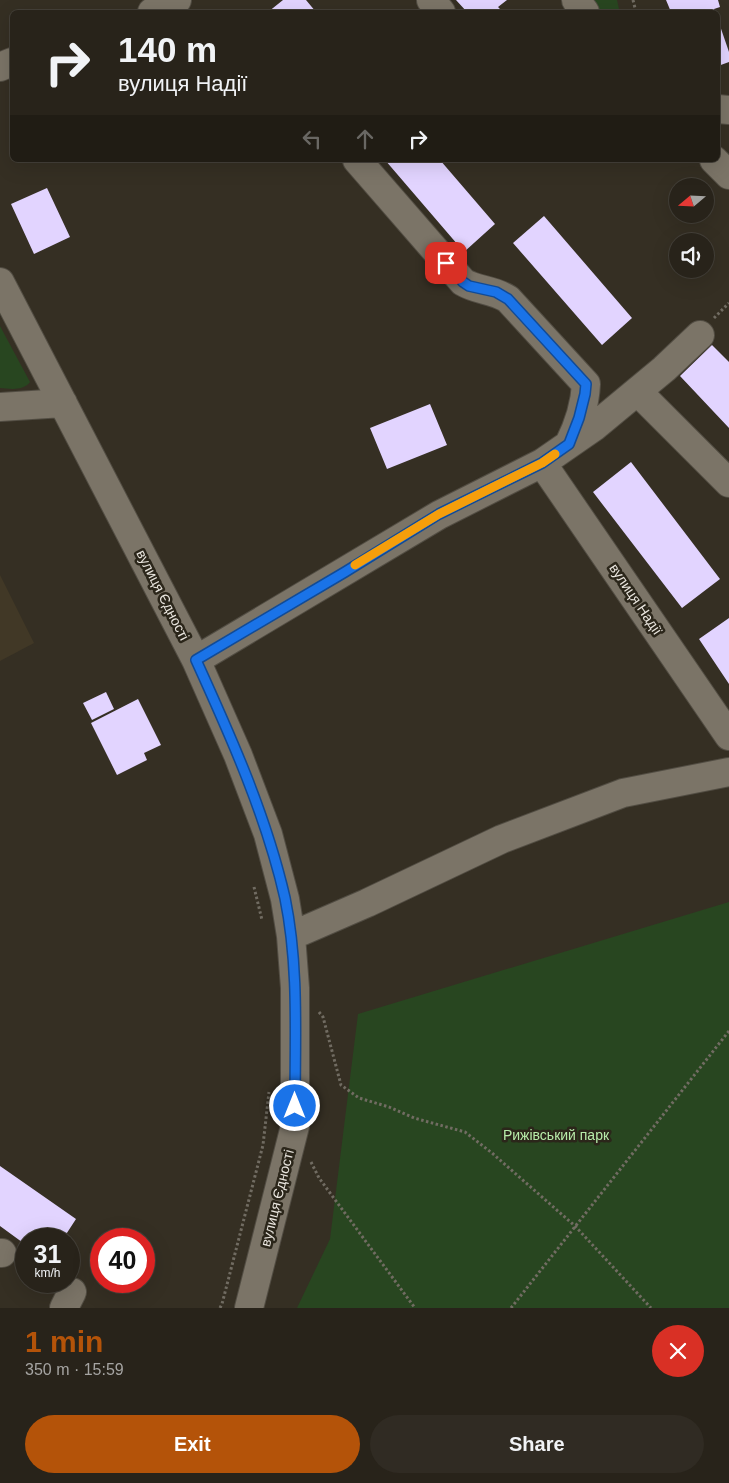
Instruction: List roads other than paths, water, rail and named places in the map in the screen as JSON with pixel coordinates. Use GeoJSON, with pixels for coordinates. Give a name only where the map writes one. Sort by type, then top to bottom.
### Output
{"type":"FeatureCollection","features":[{"type":"Feature","properties":{"kind":"street"},"geometry":{"type":"LineString","coordinates":[[156,10],[178,0]]}},
{"type":"Feature","properties":{"kind":"street"},"geometry":{"type":"LineString","coordinates":[[431,0],[439,10]]}},
{"type":"Feature","properties":{"kind":"street"},"geometry":{"type":"LineString","coordinates":[[359,162],[463,282],[475,288],[496,292],[508,299],[586,384],[579,418],[569,444]]}},
{"type":"Feature","properties":{"kind":"street"},"geometry":{"type":"LineString","coordinates":[[716,162],[729,175]]}},
{"type":"Feature","properties":{"kind":"street","name":"вулиця Єдності"},"geometry":{"type":"LineString","coordinates":[[1,286],[196,660],[238,755],[268,834],[285,899],[291,936],[295,988],[295,1126],[249,1308]]}},
{"type":"Feature","properties":{"kind":"street"},"geometry":{"type":"LineString","coordinates":[[196,660],[439,514],[542,463],[594,427],[638,392],[700,336]]}},
{"type":"Feature","properties":{"kind":"street"},"geometry":{"type":"LineString","coordinates":[[638,392],[729,483]]}},
{"type":"Feature","properties":{"kind":"street"},"geometry":{"type":"LineString","coordinates":[[0,407],[63,403]]}},
{"type":"Feature","properties":{"kind":"street","name":"вулиця Надії"},"geometry":{"type":"LineString","coordinates":[[542,463],[729,736]]}},
{"type":"Feature","properties":{"kind":"street"},"geometry":{"type":"LineString","coordinates":[[291,936],[367,903],[502,839],[623,793],[729,772]]}},
{"type":"Feature","properties":{"kind":"park label","name":"Рижівський парк"},"geometry":{"type":"Point","coordinates":[556,1135]}}]}
